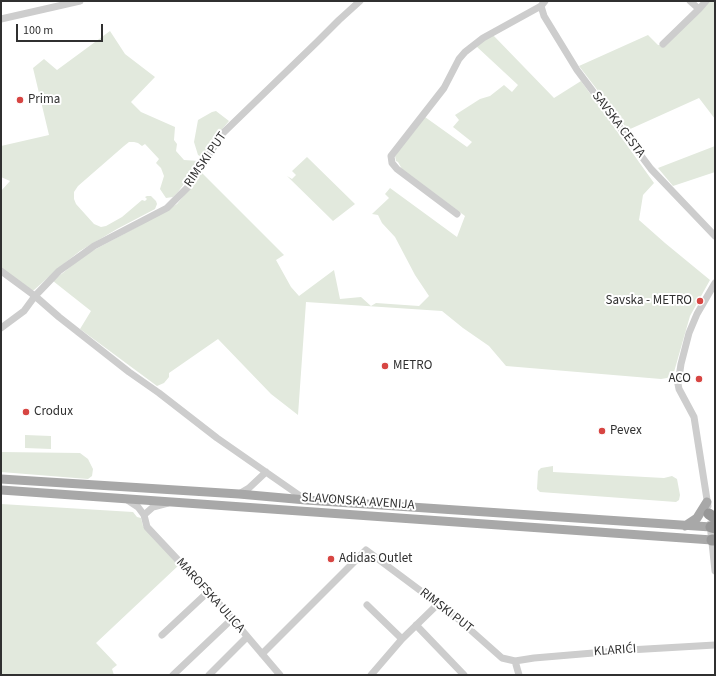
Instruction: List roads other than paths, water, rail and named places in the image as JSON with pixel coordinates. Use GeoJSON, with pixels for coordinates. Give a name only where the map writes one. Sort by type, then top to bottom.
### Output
{"type":"FeatureCollection","features":[{"type":"Feature","properties":{"kind":"main road","name":"SLAVONSKA AVENIJA"},"geometry":{"type":"LineString","coordinates":[[1,479],[239,494],[685,526],[712,522]]}},
{"type":"Feature","properties":{"kind":"main road","name":"SLAVONSKA AVENIJA"},"geometry":{"type":"LineString","coordinates":[[1,490],[714,540]]}},
{"type":"Feature","properties":{"kind":"main road"},"geometry":{"type":"LineString","coordinates":[[685,526],[696,518],[707,502]]}},
{"type":"Feature","properties":{"kind":"street"},"geometry":{"type":"LineString","coordinates":[[1,19],[80,1]]}},
{"type":"Feature","properties":{"kind":"street","name":"RIMSKI PUT"},"geometry":{"type":"LineString","coordinates":[[1,328],[24,311],[35,296],[59,272],[94,246],[167,208],[188,187],[222,134],[360,1]]}},
{"type":"Feature","properties":{"kind":"street"},"geometry":{"type":"LineString","coordinates":[[690,1],[699,8]]}},
{"type":"Feature","properties":{"kind":"street"},"geometry":{"type":"LineString","coordinates":[[663,44],[706,1]]}},
{"type":"Feature","properties":{"kind":"street"},"geometry":{"type":"LineString","coordinates":[[457,214],[397,169],[392,163],[391,156],[444,88],[459,59],[465,52],[483,38],[543,4]]}},
{"type":"Feature","properties":{"kind":"street","name":"SAVSKA CESTA"},"geometry":{"type":"LineString","coordinates":[[543,4],[544,16],[577,70],[651,169],[715,236]]}},
{"type":"Feature","properties":{"kind":"street"},"geometry":{"type":"LineString","coordinates":[[1,271],[35,296],[59,317],[129,372],[159,393],[217,438],[306,500]]}},
{"type":"Feature","properties":{"kind":"street"},"geometry":{"type":"LineString","coordinates":[[715,283],[697,314],[690,333],[681,364],[678,384],[679,389],[694,417],[707,502],[712,522],[715,571]]}},
{"type":"Feature","properties":{"kind":"street"},"geometry":{"type":"LineString","coordinates":[[239,494],[249,488],[266,472]]}},
{"type":"Feature","properties":{"kind":"street","name":"MAROFSKA ULICA"},"geometry":{"type":"LineString","coordinates":[[124,498],[138,507],[144,515],[148,527],[208,592],[280,675]]}},
{"type":"Feature","properties":{"kind":"street"},"geometry":{"type":"LineString","coordinates":[[144,515],[153,508],[173,502]]}},
{"type":"Feature","properties":{"kind":"street","name":"RIMSKI PUT"},"geometry":{"type":"LineString","coordinates":[[262,654],[366,550],[457,618],[502,658],[515,661]]}},
{"type":"Feature","properties":{"kind":"street"},"geometry":{"type":"LineString","coordinates":[[162,635],[208,592]]}},
{"type":"Feature","properties":{"kind":"street"},"geometry":{"type":"LineString","coordinates":[[371,675],[402,639],[438,604]]}},
{"type":"Feature","properties":{"kind":"street"},"geometry":{"type":"LineString","coordinates":[[366,605],[402,639]]}},
{"type":"Feature","properties":{"kind":"street"},"geometry":{"type":"LineString","coordinates":[[173,675],[232,619]]}},
{"type":"Feature","properties":{"kind":"street"},"geometry":{"type":"LineString","coordinates":[[416,625],[464,675]]}},
{"type":"Feature","properties":{"kind":"street"},"geometry":{"type":"LineString","coordinates":[[208,675],[247,637]]}},
{"type":"Feature","properties":{"kind":"street","name":"KLARIĆI"},"geometry":{"type":"LineString","coordinates":[[515,661],[629,650],[715,646]]}},
{"type":"Feature","properties":{"kind":"street"},"geometry":{"type":"LineString","coordinates":[[515,661],[519,675]]}},
{"type":"Feature","properties":{"kind":"place","name":"Prima"},"geometry":{"type":"Point","coordinates":[20,100]}},
{"type":"Feature","properties":{"kind":"place","name":"Savska - METRO"},"geometry":{"type":"Point","coordinates":[700,301]}},
{"type":"Feature","properties":{"kind":"place","name":"METRO"},"geometry":{"type":"Point","coordinates":[385,366]}},
{"type":"Feature","properties":{"kind":"place","name":"ACO"},"geometry":{"type":"Point","coordinates":[699,379]}},
{"type":"Feature","properties":{"kind":"place","name":"Crodux"},"geometry":{"type":"Point","coordinates":[26,412]}},
{"type":"Feature","properties":{"kind":"place","name":"Pevex"},"geometry":{"type":"Point","coordinates":[602,431]}},
{"type":"Feature","properties":{"kind":"place","name":"Adidas Outlet"},"geometry":{"type":"Point","coordinates":[331,559]}}]}
